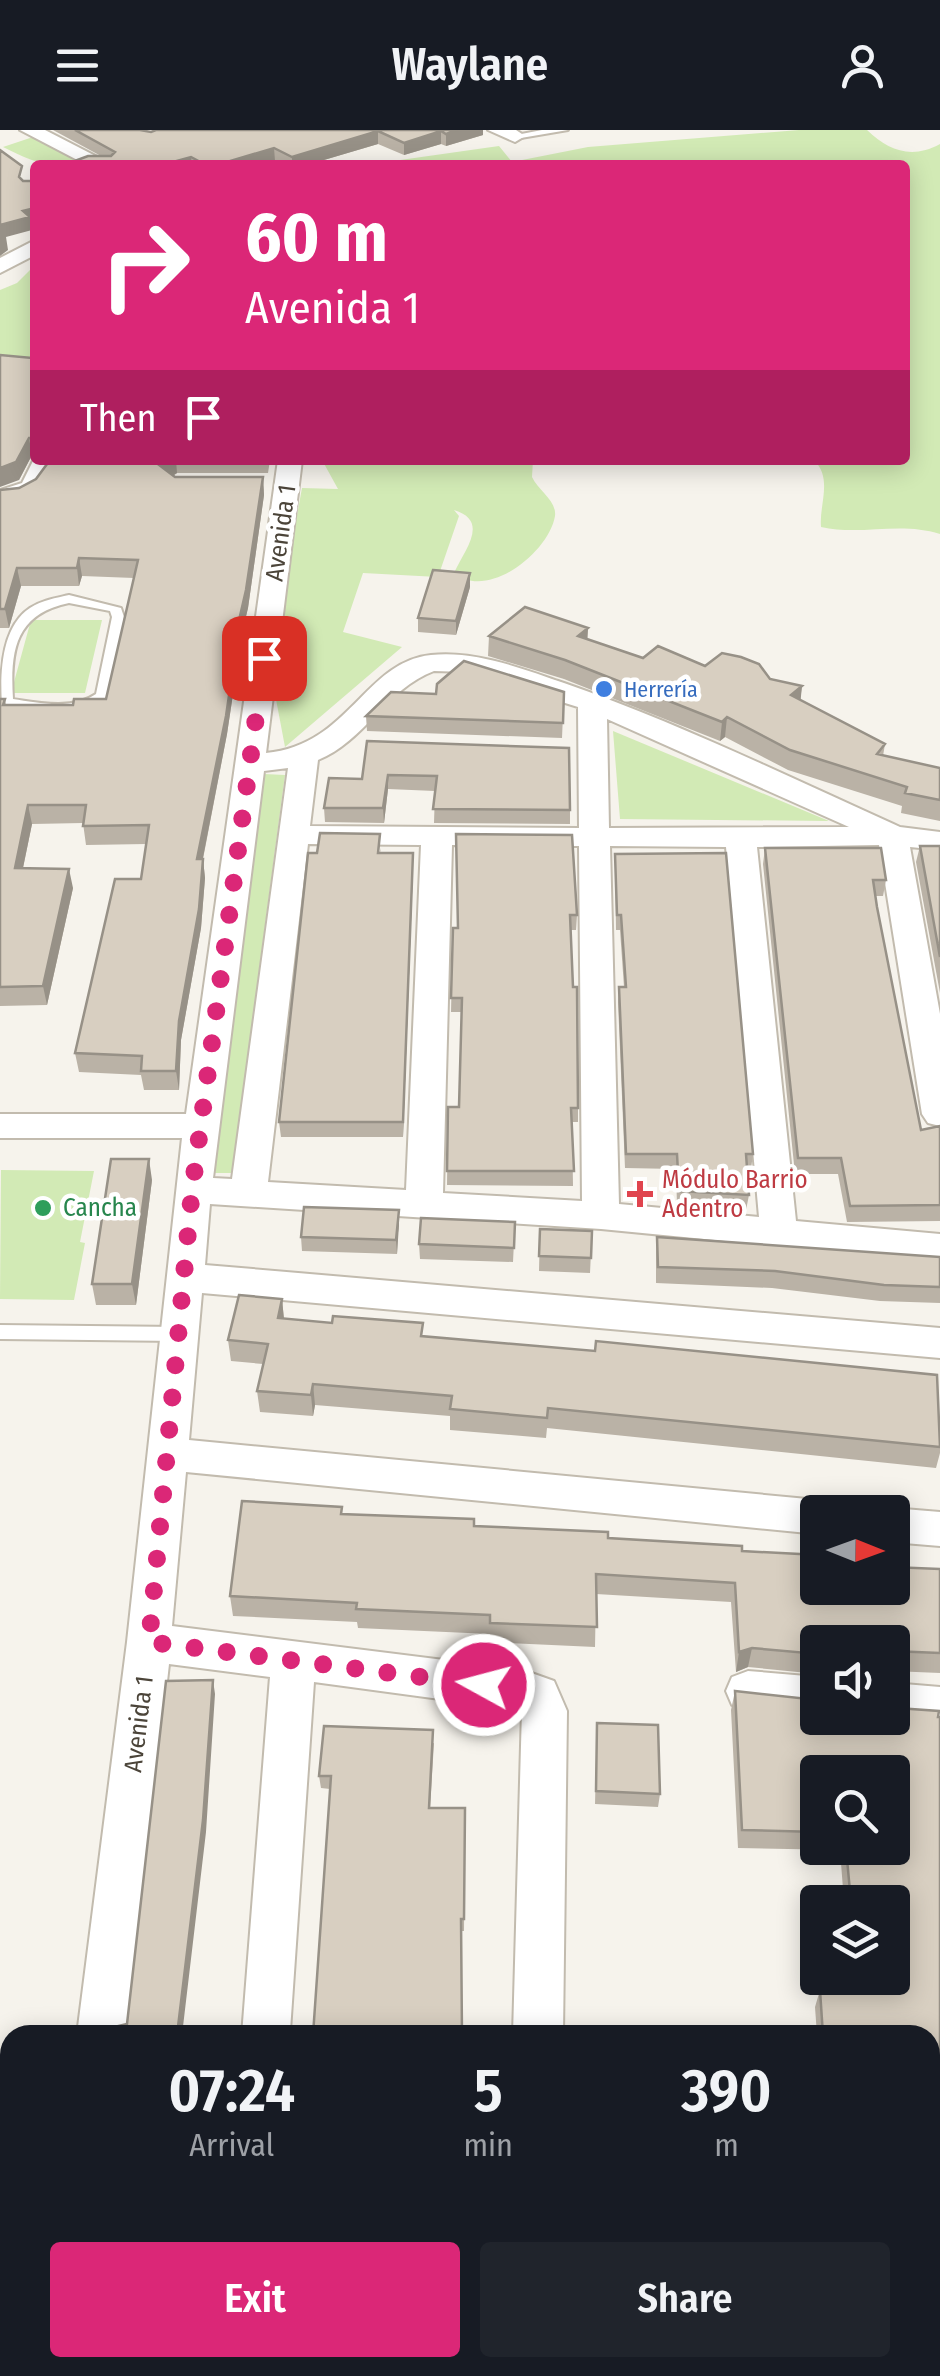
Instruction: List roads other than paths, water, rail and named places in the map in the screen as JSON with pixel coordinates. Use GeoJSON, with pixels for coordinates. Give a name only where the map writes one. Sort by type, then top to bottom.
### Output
{"type":"FeatureCollection","features":[{"type":"Feature","properties":{"kind":"street"},"geometry":{"type":"LineString","coordinates":[[30,130],[88,160]]}},
{"type":"Feature","properties":{"kind":"street"},"geometry":{"type":"LineString","coordinates":[[0,266],[30,249]]}},
{"type":"Feature","properties":{"kind":"street"},"geometry":{"type":"LineString","coordinates":[[0,498],[26,495],[36,486],[42,465]]}},
{"type":"Feature","properties":{"kind":"street","name":"Avenida 1"},"geometry":{"type":"LineString","coordinates":[[103,2025],[149,1642],[192,1190],[250,763],[282,476]]}},
{"type":"Feature","properties":{"kind":"street"},"geometry":{"type":"LineString","coordinates":[[250,763],[304,756],[332,742],[404,673],[435,661],[485,667],[592,702],[893,835],[926,946],[940,1114]]}},
{"type":"Feature","properties":{"kind":"street"},"geometry":{"type":"LineString","coordinates":[[592,702],[601,1216]]}},
{"type":"Feature","properties":{"kind":"street"},"geometry":{"type":"LineString","coordinates":[[332,742],[369,743]]}},
{"type":"Feature","properties":{"kind":"street"},"geometry":{"type":"LineString","coordinates":[[556,750],[593,751]]}},
{"type":"Feature","properties":{"kind":"street"},"geometry":{"type":"LineString","coordinates":[[248,1193],[304,756]]}},
{"type":"Feature","properties":{"kind":"street"},"geometry":{"type":"LineString","coordinates":[[296,835],[893,835],[940,841]]}},
{"type":"Feature","properties":{"kind":"street"},"geometry":{"type":"LineString","coordinates":[[424,1204],[436,836]]}},
{"type":"Feature","properties":{"kind":"street"},"geometry":{"type":"LineString","coordinates":[[741,838],[779,1233]]}},
{"type":"Feature","properties":{"kind":"street"},"geometry":{"type":"LineString","coordinates":[[0,1126],[203,1126]]}},
{"type":"Feature","properties":{"kind":"street"},"geometry":{"type":"LineString","coordinates":[[192,1190],[601,1216],[940,1248]]}},
{"type":"Feature","properties":{"kind":"street"},"geometry":{"type":"LineString","coordinates":[[184,1277],[940,1344]]}},
{"type":"Feature","properties":{"kind":"street"},"geometry":{"type":"LineString","coordinates":[[167,1454],[800,1515]]}},
{"type":"Feature","properties":{"kind":"street"},"geometry":{"type":"LineString","coordinates":[[910,1526],[940,1529]]}},
{"type":"Feature","properties":{"kind":"street"},"geometry":{"type":"LineString","coordinates":[[149,1642],[522,1690],[538,1696],[545,1711],[538,2025]]}},
{"type":"Feature","properties":{"kind":"street"},"geometry":{"type":"LineString","coordinates":[[264,2025],[294,1661]]}},
{"type":"Feature","properties":{"kind":"street"},"geometry":{"type":"LineString","coordinates":[[748,1691],[800,1695]]}},
{"type":"Feature","properties":{"kind":"street"},"geometry":{"type":"LineString","coordinates":[[910,1704],[940,1707]]}},
{"type":"Feature","properties":{"kind":"lane"},"geometry":{"type":"LineString","coordinates":[[507,133],[564,130]]}},
{"type":"Feature","properties":{"kind":"lane"},"geometry":{"type":"LineString","coordinates":[[70,599],[115,608],[118,617],[102,696],[97,702],[32,707],[7,702],[3,652],[30,611],[46,602],[70,599]]}},
{"type":"Feature","properties":{"kind":"lane"},"geometry":{"type":"LineString","coordinates":[[0,1332],[178,1334]]}},
{"type":"Feature","properties":{"kind":"place","name":"Herrería"},"geometry":{"type":"Point","coordinates":[604,689]}},
{"type":"Feature","properties":{"kind":"place","name":"Módulo Barrio Adentro"},"geometry":{"type":"Point","coordinates":[640,1194]}},
{"type":"Feature","properties":{"kind":"place","name":"Cancha"},"geometry":{"type":"Point","coordinates":[43,1208]}}]}
